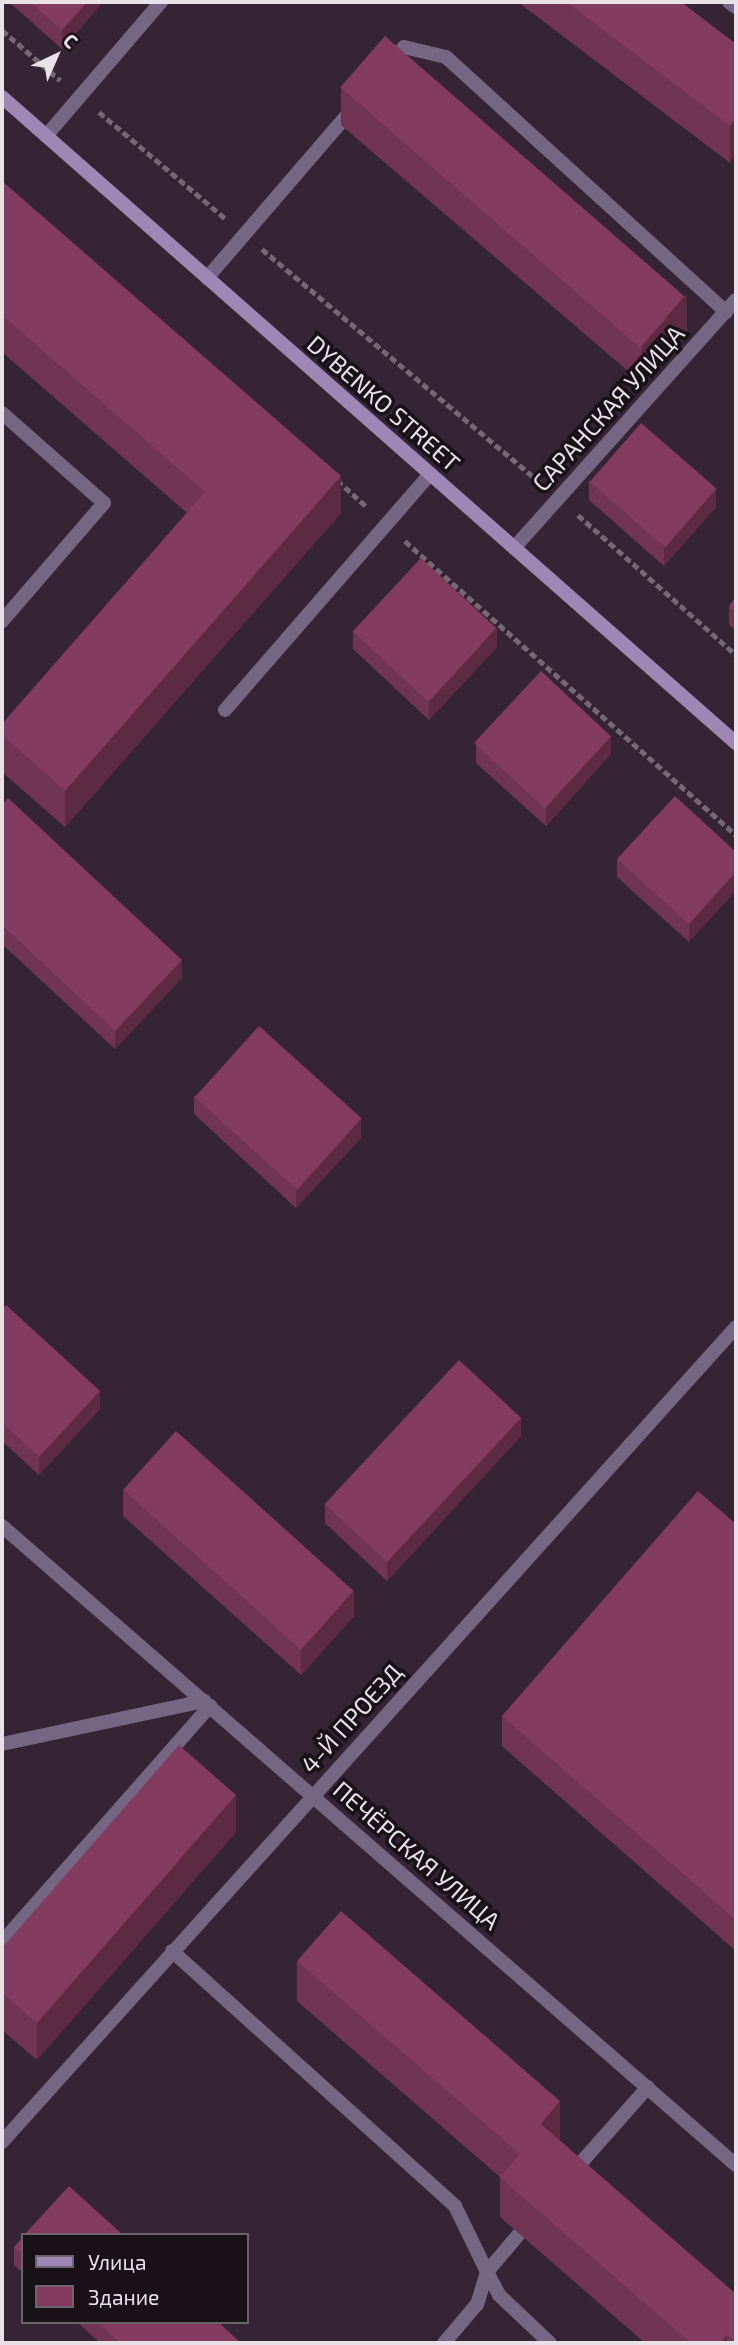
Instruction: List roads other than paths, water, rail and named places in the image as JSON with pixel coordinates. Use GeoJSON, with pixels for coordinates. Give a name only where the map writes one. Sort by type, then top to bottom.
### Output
{"type":"FeatureCollection","features":[{"type":"Feature","properties":{"kind":"main road","name":"DYBENKO STREET"},"geometry":{"type":"LineString","coordinates":[[2,97],[736,743]]}},
{"type":"Feature","properties":{"kind":"street"},"geometry":{"type":"LineString","coordinates":[[46,136],[161,2]]}},
{"type":"Feature","properties":{"kind":"street"},"geometry":{"type":"LineString","coordinates":[[729,2],[736,7]]}},
{"type":"Feature","properties":{"kind":"street"},"geometry":{"type":"LineString","coordinates":[[383,73],[404,47],[446,57],[726,312]]}},
{"type":"Feature","properties":{"kind":"street"},"geometry":{"type":"LineString","coordinates":[[207,278],[365,93]]}},
{"type":"Feature","properties":{"kind":"street","name":"САРАНСКАЯ УЛИЦА"},"geometry":{"type":"LineString","coordinates":[[514,548],[736,300]]}},
{"type":"Feature","properties":{"kind":"street"},"geometry":{"type":"LineString","coordinates":[[2,413],[104,503],[2,621]]}},
{"type":"Feature","properties":{"kind":"street"},"geometry":{"type":"LineString","coordinates":[[226,710],[430,474]]}},
{"type":"Feature","properties":{"kind":"street","name":"4-Й ПРОЕЗД"},"geometry":{"type":"LineString","coordinates":[[2,2142],[736,1327]]}},
{"type":"Feature","properties":{"kind":"street","name":"ПЕЧЁРСКАЯ УЛИЦА"},"geometry":{"type":"LineString","coordinates":[[2,1527],[736,2165]]}},
{"type":"Feature","properties":{"kind":"street"},"geometry":{"type":"LineString","coordinates":[[2,1744],[207,1704]]}},
{"type":"Feature","properties":{"kind":"street"},"geometry":{"type":"LineString","coordinates":[[2,1942],[207,1704]]}},
{"type":"Feature","properties":{"kind":"street"},"geometry":{"type":"LineString","coordinates":[[172,1951],[454,2206],[499,2295],[550,2343]]}},
{"type":"Feature","properties":{"kind":"street"},"geometry":{"type":"LineString","coordinates":[[564,2183],[648,2087]]}},
{"type":"Feature","properties":{"kind":"street"},"geometry":{"type":"LineString","coordinates":[[444,2343],[477,2304],[487,2272],[519,2234]]}}]}
